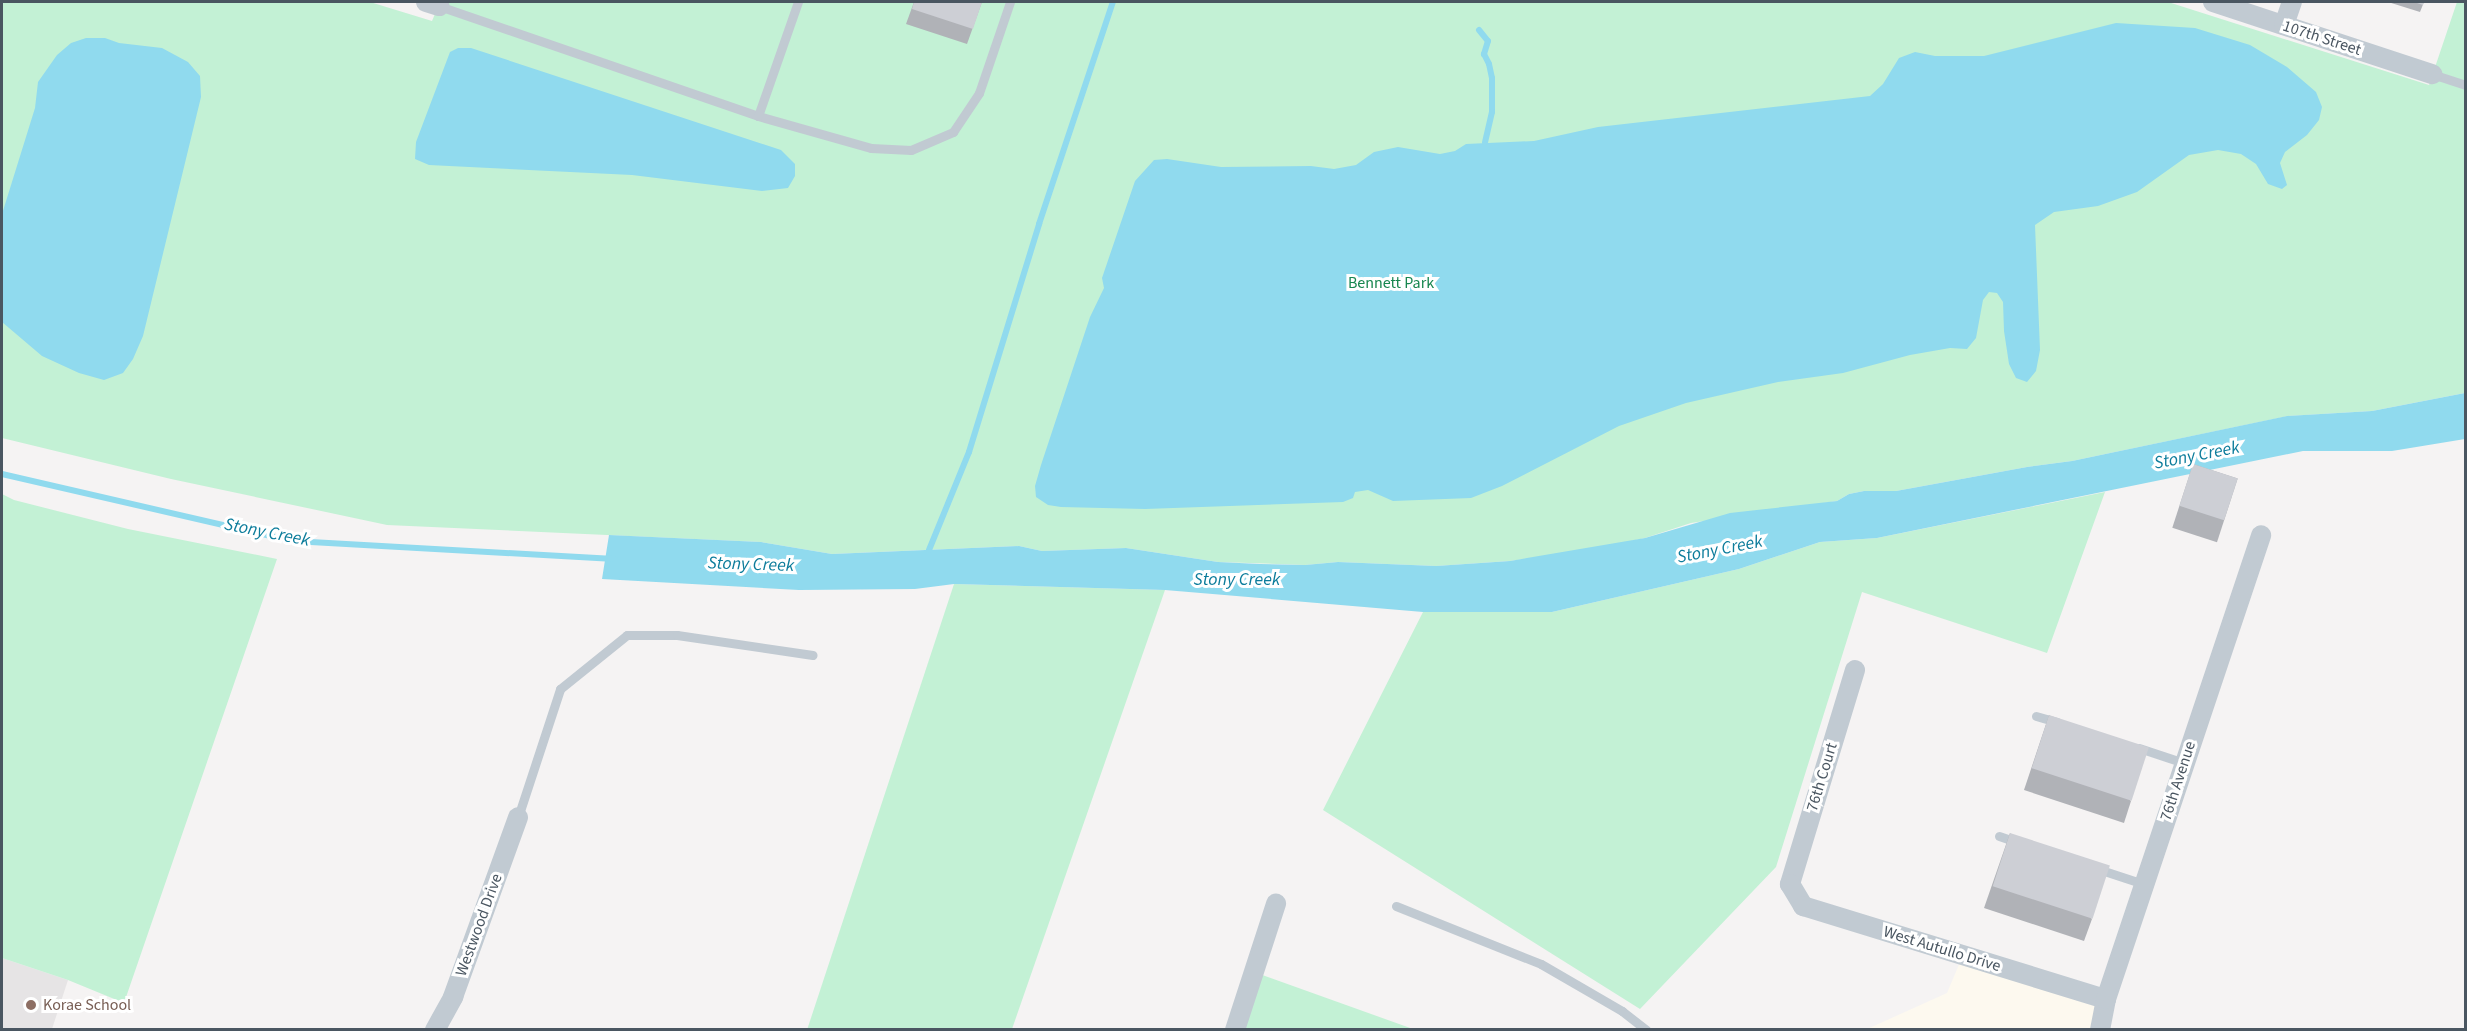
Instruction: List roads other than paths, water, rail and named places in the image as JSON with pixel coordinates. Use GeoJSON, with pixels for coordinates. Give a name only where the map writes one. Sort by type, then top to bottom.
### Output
{"type":"FeatureCollection","features":[{"type":"Feature","properties":{"kind":"street","name":"107th Street"},"geometry":{"type":"LineString","coordinates":[[2213,2],[2432,74]]}},
{"type":"Feature","properties":{"kind":"street"},"geometry":{"type":"LineString","coordinates":[[2284,25],[2292,2]]}},
{"type":"Feature","properties":{"kind":"street","name":"76th Avenue"},"geometry":{"type":"LineString","coordinates":[[2100,1029],[2106,999],[2260,535]]}},
{"type":"Feature","properties":{"kind":"street","name":"76th Court"},"geometry":{"type":"LineString","coordinates":[[1790,884],[1855,670]]}},
{"type":"Feature","properties":{"kind":"street","name":"Westwood Drive"},"geometry":{"type":"LineString","coordinates":[[435,1029],[453,997],[518,817]]}},
{"type":"Feature","properties":{"kind":"street","name":"West Autullo Drive"},"geometry":{"type":"LineString","coordinates":[[1790,884],[1803,906],[2106,999]]}},
{"type":"Feature","properties":{"kind":"street"},"geometry":{"type":"LineString","coordinates":[[1235,1029],[1276,904]]}},
{"type":"Feature","properties":{"kind":"lane"},"geometry":{"type":"LineString","coordinates":[[758,116],[798,2]]}},
{"type":"Feature","properties":{"kind":"lane"},"geometry":{"type":"LineString","coordinates":[[432,4],[758,116],[871,148],[911,150],[953,132],[979,93],[1010,2]]}},
{"type":"Feature","properties":{"kind":"lane"},"geometry":{"type":"LineString","coordinates":[[2432,74],[2466,85]]}},
{"type":"Feature","properties":{"kind":"lane"},"geometry":{"type":"LineString","coordinates":[[518,817],[560,689],[627,635],[677,635],[813,655]]}},
{"type":"Feature","properties":{"kind":"lane"},"geometry":{"type":"LineString","coordinates":[[2036,716],[2070,727]]}},
{"type":"Feature","properties":{"kind":"lane"},"geometry":{"type":"LineString","coordinates":[[2127,745],[2184,763]]}},
{"type":"Feature","properties":{"kind":"lane"},"geometry":{"type":"LineString","coordinates":[[1999,836],[2032,847]]}},
{"type":"Feature","properties":{"kind":"lane"},"geometry":{"type":"LineString","coordinates":[[2088,865],[2144,884]]}},
{"type":"Feature","properties":{"kind":"lane"},"geometry":{"type":"LineString","coordinates":[[1396,906],[1540,964],[1622,1011],[1646,1029]]}},
{"type":"Feature","properties":{"kind":"water"},"geometry":{"type":"Polygon","coordinates":[[[2116,23],[2195,28],[2250,45],[2287,67],[2316,92],[2322,107],[2319,120],[2307,135],[2285,152],[2280,163],[2287,185],[2282,189],[2268,184],[2256,164],[2241,154],[2218,150],[2189,155],[2137,192],[2098,206],[2054,212],[2035,225],[2040,350],[2036,371],[2027,382],[2016,378],[2009,364],[2003,302],[1997,293],[1989,292],[1983,300],[1976,338],[1967,349],[1950,348],[1910,355],[1843,373],[1778,382],[1686,403],[1619,426],[1502,486],[1471,498],[1393,501],[1368,490],[1355,492],[1353,498],[1343,502],[1145,509],[1061,507],[1048,505],[1036,497],[1035,486],[1041,465],[1090,317],[1104,288],[1102,278],[1135,181],[1154,160],[1167,159],[1221,167],[1311,166],[1334,169],[1356,165],[1374,152],[1398,147],[1440,154],[1455,151],[1466,144],[1534,141],[1598,127],[1870,96],[1883,84],[1899,58],[1915,52],[1935,56],[1984,56],[2116,23]]]}},
{"type":"Feature","properties":{"kind":"water"},"geometry":{"type":"Polygon","coordinates":[[[86,38],[105,38],[119,43],[162,48],[188,62],[200,76],[201,97],[143,336],[133,359],[123,373],[104,380],[79,373],[42,356],[2,322],[2,214],[35,108],[38,82],[57,55],[71,43],[86,38]]]}},
{"type":"Feature","properties":{"kind":"water"},"geometry":{"type":"Polygon","coordinates":[[[458,48],[471,48],[781,150],[795,164],[795,176],[788,188],[762,191],[632,175],[429,165],[415,159],[416,142],[450,52],[458,48]]]}},
{"type":"Feature","properties":{"kind":"water"},"geometry":{"type":"Polygon","coordinates":[[[2465,393],[2465,439],[2392,451],[2303,451],[1877,538],[1820,542],[1739,569],[1552,612],[1423,612],[1165,590],[954,584],[915,589],[799,590],[602,579],[609,535],[761,542],[832,554],[1019,546],[1042,551],[1126,548],[1218,562],[1260,564],[1305,565],[1338,562],[1436,566],[1510,561],[1645,538],[1730,513],[1837,501],[1849,494],[1864,491],[1896,491],[2072,461],[2287,416],[2372,411],[2465,393]]]}},
{"type":"Feature","properties":{"kind":"waterway"},"geometry":{"type":"LineString","coordinates":[[929,550],[969,452],[1039,224],[1113,2]]}},
{"type":"Feature","properties":{"kind":"waterway"},"geometry":{"type":"LineString","coordinates":[[1479,30],[1488,41],[1484,54],[1492,78],[1492,112],[1485,142]]}},
{"type":"Feature","properties":{"kind":"waterway","name":"Stony Creek"},"geometry":{"type":"LineString","coordinates":[[2,474],[293,541],[614,559]]}},
{"type":"Feature","properties":{"kind":"place","name":"Korae School"},"geometry":{"type":"Point","coordinates":[31,1005]}},
{"type":"Feature","properties":{"kind":"park label","name":"Bennett Park"},"geometry":{"type":"Point","coordinates":[1391,283]}}]}
